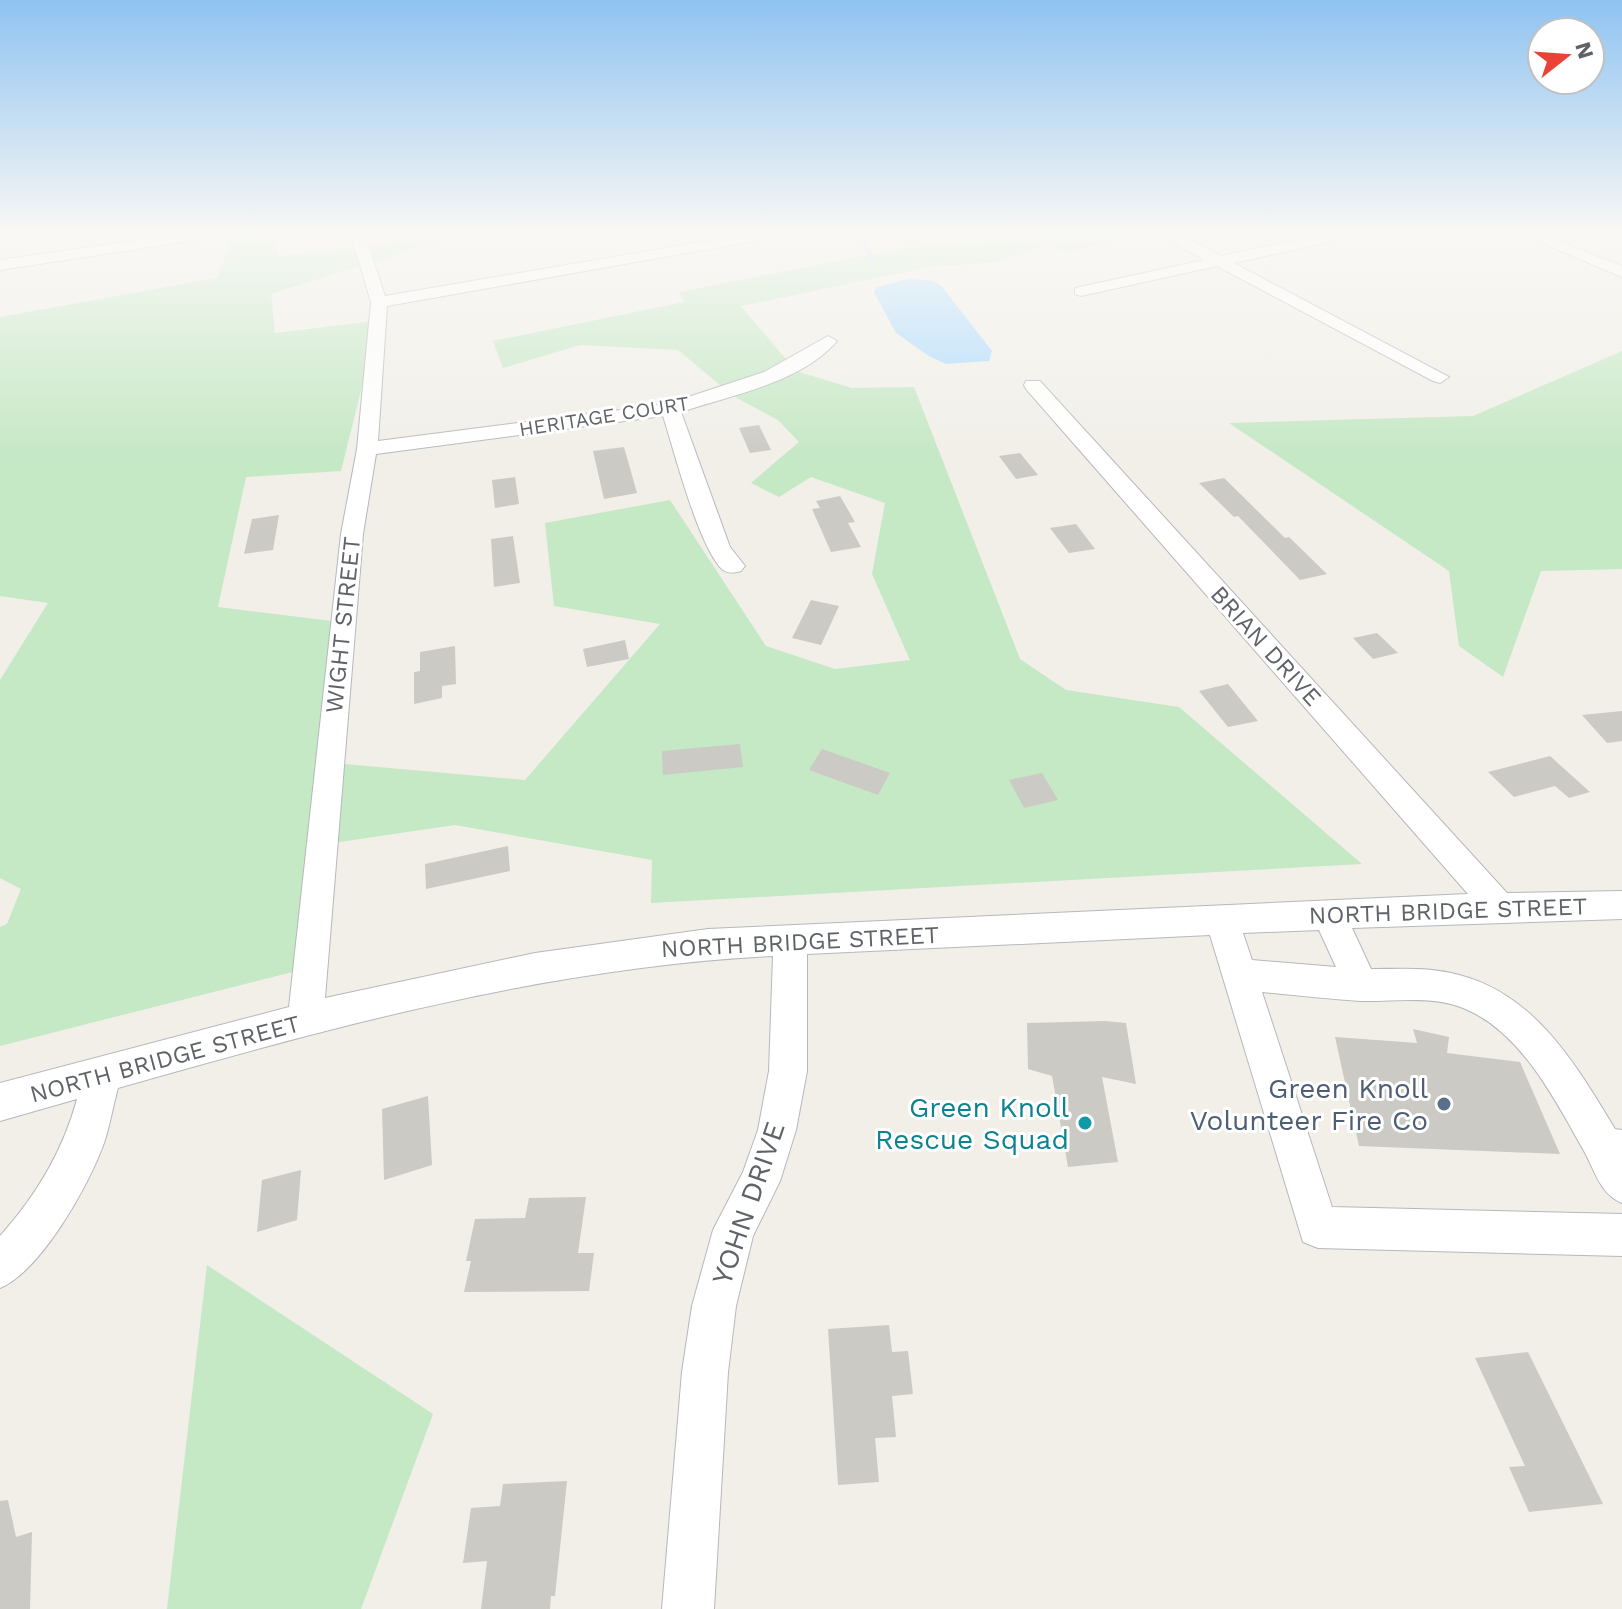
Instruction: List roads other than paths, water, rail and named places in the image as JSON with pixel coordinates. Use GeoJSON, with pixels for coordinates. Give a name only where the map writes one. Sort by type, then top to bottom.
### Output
{"type":"FeatureCollection","features":[{"type":"Feature","properties":{"kind":"street","name":"WIGHT STREET"},"geometry":{"type":"LineString","coordinates":[[305,1022],[352,531],[367,449],[379,307]]}},
{"type":"Feature","properties":{"kind":"street"},"geometry":{"type":"LineString","coordinates":[[1304,307],[1440,377]]}},
{"type":"Feature","properties":{"kind":"street","name":"HERITAGE COURT"},"geometry":{"type":"LineString","coordinates":[[367,449],[670,409],[771,376],[804,359],[828,341]]}},
{"type":"Feature","properties":{"kind":"street","name":"BRIAN DRIVE"},"geometry":{"type":"LineString","coordinates":[[1033,385],[1499,907]]}},
{"type":"Feature","properties":{"kind":"street"},"geometry":{"type":"LineString","coordinates":[[670,409],[719,548],[733,566]]}},
{"type":"Feature","properties":{"kind":"street","name":"NORTH BRIDGE STREET"},"geometry":{"type":"LineString","coordinates":[[0,1102],[305,1022],[509,973],[612,955],[708,944],[1499,907],[1621,908]]}},
{"type":"Feature","properties":{"kind":"street"},"geometry":{"type":"LineString","coordinates":[[1329,915],[1361,985]]}},
{"type":"Feature","properties":{"kind":"street"},"geometry":{"type":"LineString","coordinates":[[1222,920],[1318,1227],[1622,1235]]}},
{"type":"Feature","properties":{"kind":"street","name":"YOHN DRIVE"},"geometry":{"type":"LineString","coordinates":[[688,1609],[705,1372],[714,1306],[734,1230],[760,1181],[777,1130],[788,1071],[790,941]]}},
{"type":"Feature","properties":{"kind":"street"},"geometry":{"type":"LineString","coordinates":[[1241,975],[1361,985],[1424,985],[1477,997],[1524,1030],[1613,1148],[1622,1183]]}},
{"type":"Feature","properties":{"kind":"street"},"geometry":{"type":"LineString","coordinates":[[0,1267],[42,1220],[85,1141],[103,1074]]}},
{"type":"Feature","properties":{"kind":"water"},"geometry":{"type":"Polygon","coordinates":[[[882,307],[958,307],[992,351],[989,361],[946,364],[896,333],[882,307]]]}},
{"type":"Feature","properties":{"kind":"place","name":"Green Knoll Volunteer Fire Co"},"geometry":{"type":"Point","coordinates":[1444,1104]}},
{"type":"Feature","properties":{"kind":"place","name":"Green Knoll Rescue Squad"},"geometry":{"type":"Point","coordinates":[1085,1123]}}]}
